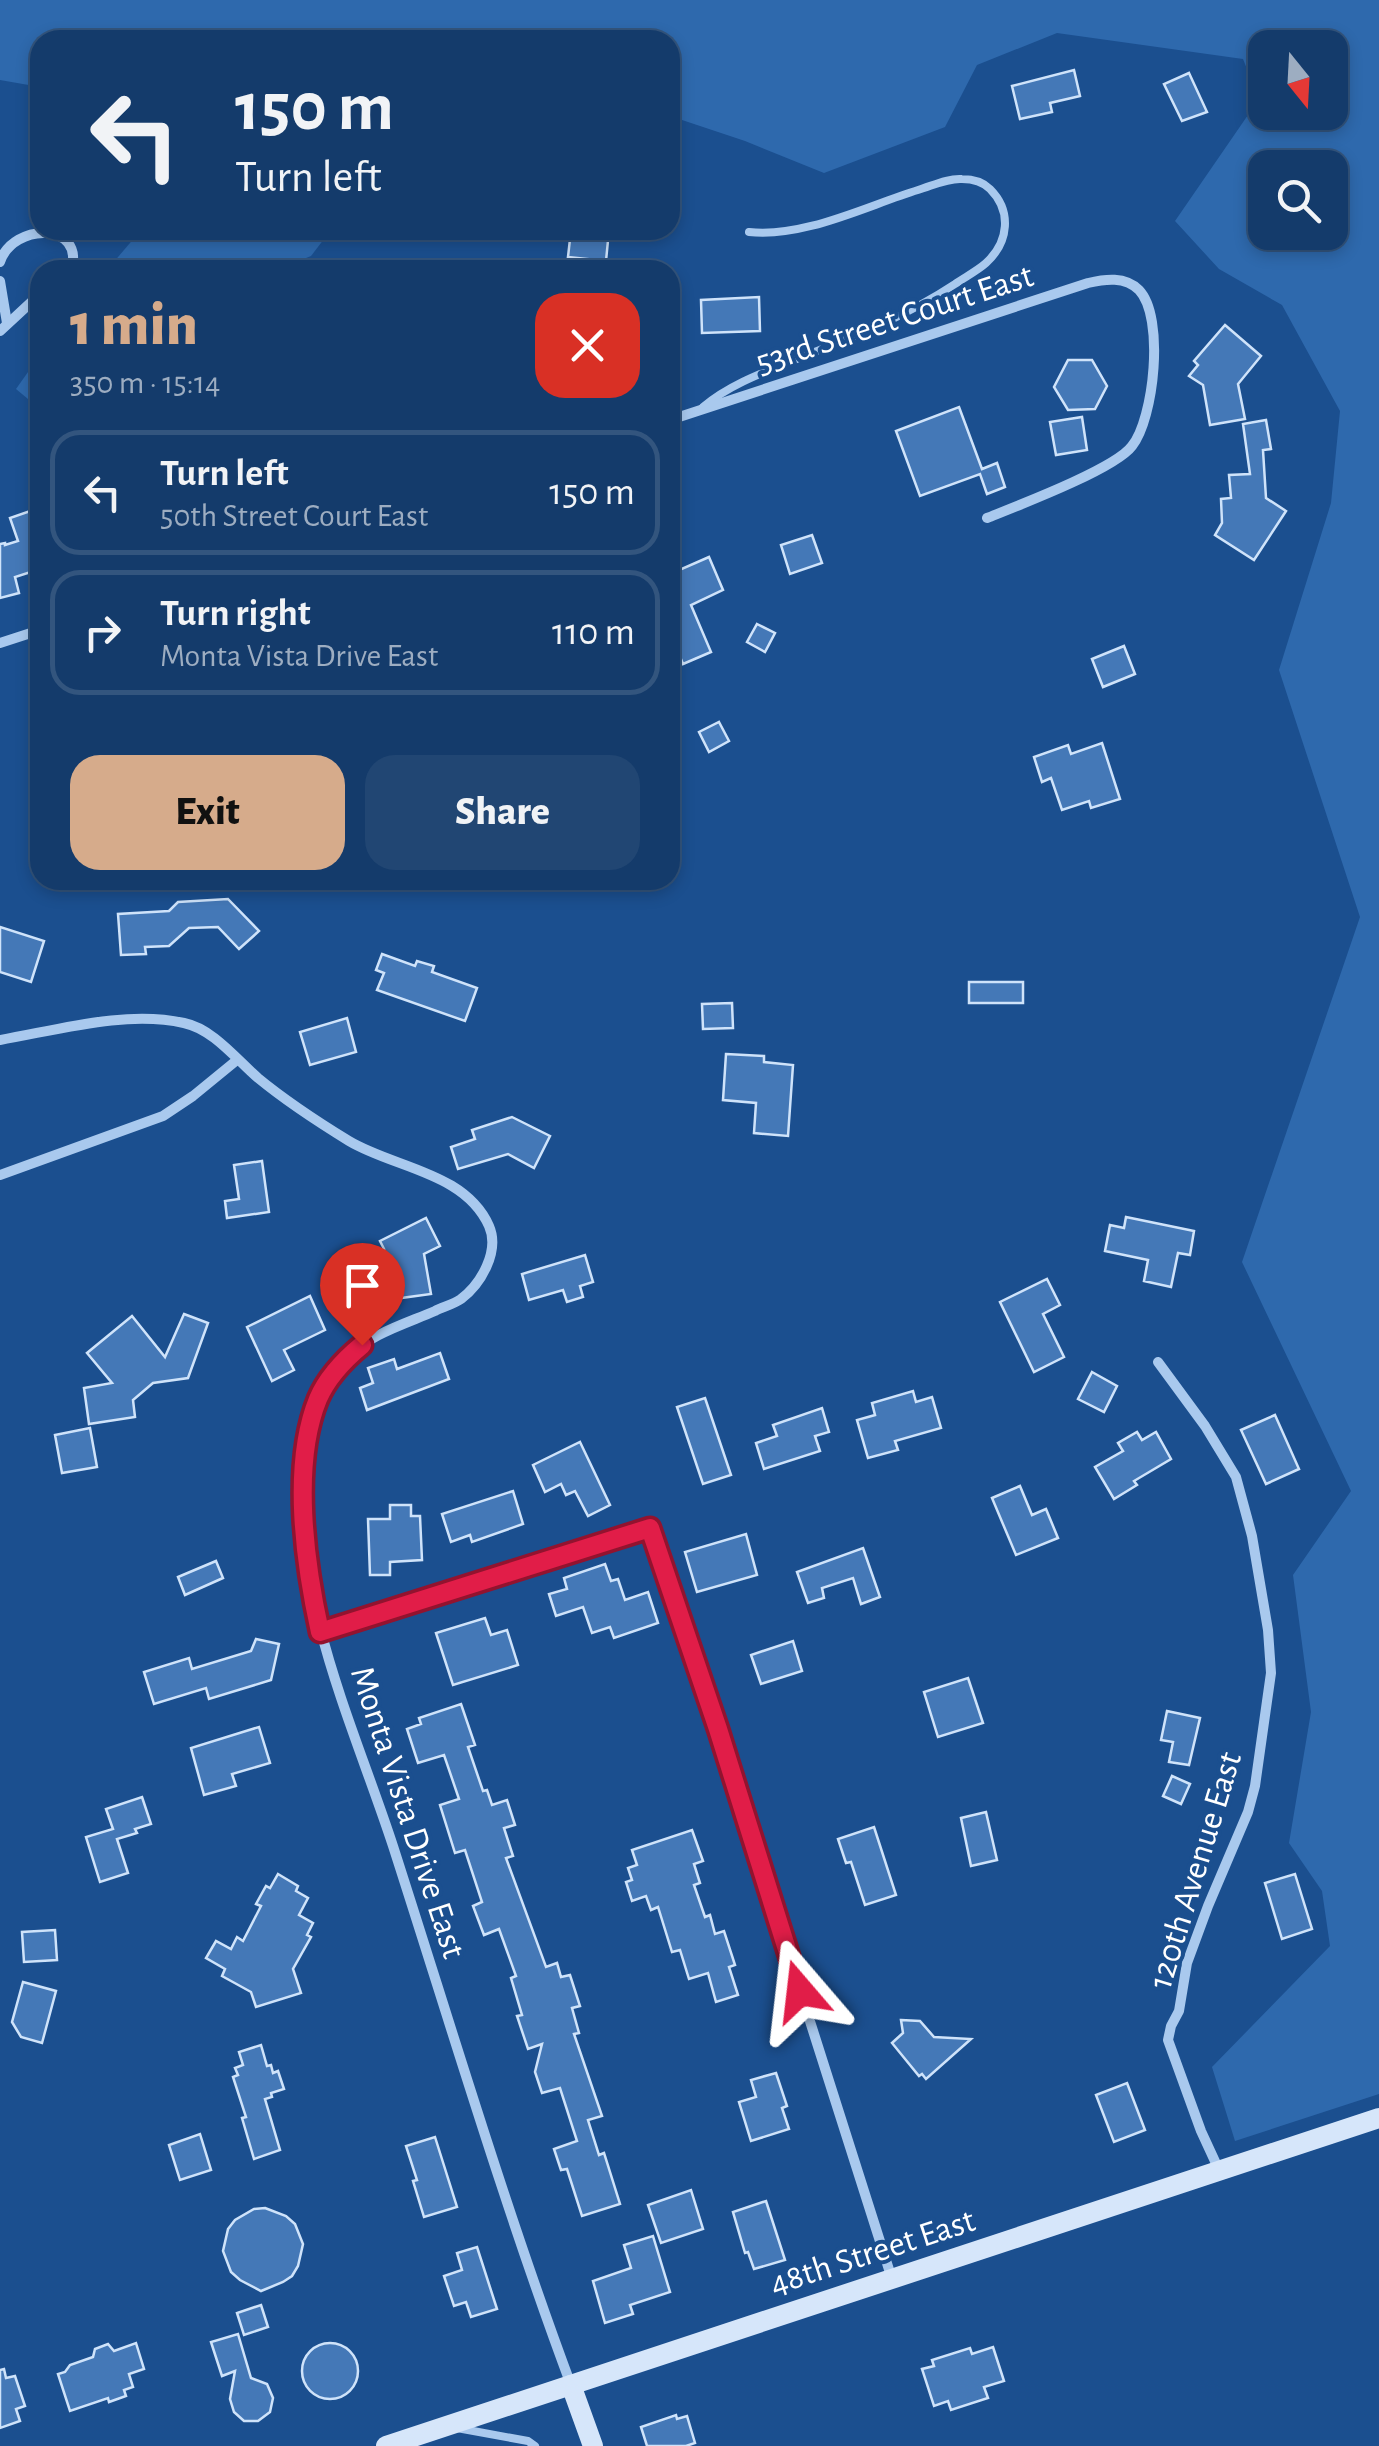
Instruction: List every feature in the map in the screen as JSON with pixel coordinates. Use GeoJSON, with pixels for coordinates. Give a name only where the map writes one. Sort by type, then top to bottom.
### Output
{"type":"FeatureCollection","features":[{"type":"Feature","properties":{"kind":"street"},"geometry":{"type":"LineString","coordinates":[[0,262],[2,254],[30,235]]}},
{"type":"Feature","properties":{"kind":"street","name":"53rd Street Court East"},"geometry":{"type":"LineString","coordinates":[[680,417],[1088,283],[1116,279],[1135,287],[1144,297],[1155,330],[1147,415],[1131,449],[1051,492],[987,518]]}},
{"type":"Feature","properties":{"kind":"street"},"geometry":{"type":"LineString","coordinates":[[0,281],[3,327]]}},
{"type":"Feature","properties":{"kind":"street"},"geometry":{"type":"LineString","coordinates":[[3,327],[30,303]]}},
{"type":"Feature","properties":{"kind":"street"},"geometry":{"type":"LineString","coordinates":[[0,643],[30,633]]}},
{"type":"Feature","properties":{"kind":"street","name":"Monta Vista Drive East"},"geometry":{"type":"LineString","coordinates":[[0,1040],[144,1018],[191,1024],[302,1111],[364,1150],[452,1185],[480,1211],[489,1226],[491,1252],[482,1276],[460,1300],[362,1345],[348,1356],[318,1398],[309,1429],[303,1480],[306,1557],[320,1632],[509,2208],[572,2385]]}},
{"type":"Feature","properties":{"kind":"street"},"geometry":{"type":"LineString","coordinates":[[0,1176],[163,1116],[237,1060]]}},
{"type":"Feature","properties":{"kind":"street","name":"120th Avenue East"},"geometry":{"type":"LineString","coordinates":[[1158,1362],[1206,1426],[1236,1476],[1252,1536],[1268,1630],[1271,1673],[1255,1786],[1187,1963],[1179,2011],[1170,2026],[1168,2040],[1220,2170]]}},
{"type":"Feature","properties":{"kind":"street"},"geometry":{"type":"LineString","coordinates":[[320,1632],[650,1528],[892,2278]]}},
{"type":"Feature","properties":{"kind":"street","name":"48th Street East"},"geometry":{"type":"LineString","coordinates":[[386,2446],[1379,2118]]}},
{"type":"Feature","properties":{"kind":"street"},"geometry":{"type":"LineString","coordinates":[[572,2385],[593,2446]]}},
{"type":"Feature","properties":{"kind":"lane"},"geometry":{"type":"LineString","coordinates":[[700,410],[719,394],[931,300],[986,264],[1004,235],[1006,219],[990,189],[962,179],[823,222],[766,234],[750,232]]}},
{"type":"Feature","properties":{"kind":"lane"},"geometry":{"type":"LineString","coordinates":[[447,2426],[528,2441],[535,2446]]}},
{"type":"Feature","properties":{"kind":"shaded area"},"geometry":{"type":"Polygon","coordinates":[[[0,0],[1379,0],[1379,2094],[1235,2141],[1212,2067],[1330,1946],[1322,1891],[1289,1843],[1311,1712],[1293,1575],[1351,1491],[1242,1262],[1360,917],[1279,670],[1331,503],[1340,411],[1282,305],[1219,269],[1175,221],[1248,115],[1248,130],[1348,130],[1348,30],[1248,30],[1248,72],[1243,59],[1057,33],[977,65],[945,127],[824,173],[680,119],[680,30],[30,30],[30,85],[0,80],[0,0]]]}},
{"type":"Feature","properties":{"kind":"shaded area"},"geometry":{"type":"Polygon","coordinates":[[[132,240],[323,240],[311,256],[301,260],[116,260],[132,240]]]}},
{"type":"Feature","properties":{"kind":"shaded area"},"geometry":{"type":"Polygon","coordinates":[[[30,369],[30,401],[16,389],[30,369]]]}},
{"type":"Feature","properties":{"kind":"building"},"geometry":{"type":"Polygon","coordinates":[[[1074,70],[1080,96],[1050,103],[1052,112],[1020,119],[1012,86],[1074,70]]]}},
{"type":"Feature","properties":{"kind":"building"},"geometry":{"type":"Polygon","coordinates":[[[1189,73],[1207,112],[1182,121],[1164,84],[1189,73]]]}},
{"type":"Feature","properties":{"kind":"building"},"geometry":{"type":"Polygon","coordinates":[[[570,240],[608,240],[606,260],[568,257],[570,240]]]}},
{"type":"Feature","properties":{"kind":"building"},"geometry":{"type":"Polygon","coordinates":[[[759,297],[760,331],[702,333],[701,300],[759,297]]]}},
{"type":"Feature","properties":{"kind":"building"},"geometry":{"type":"Polygon","coordinates":[[[1225,325],[1261,356],[1238,384],[1245,419],[1210,425],[1203,385],[1189,376],[1198,365],[1194,361],[1225,325]]]}},
{"type":"Feature","properties":{"kind":"building"},"geometry":{"type":"Polygon","coordinates":[[[1068,360],[1092,360],[1107,386],[1095,409],[1068,410],[1054,387],[1068,360]]]}},
{"type":"Feature","properties":{"kind":"building"},"geometry":{"type":"Polygon","coordinates":[[[959,407],[982,469],[997,463],[1005,487],[987,494],[980,474],[920,496],[896,431],[959,407]]]}},
{"type":"Feature","properties":{"kind":"building"},"geometry":{"type":"Polygon","coordinates":[[[1082,417],[1087,450],[1056,455],[1050,422],[1082,417]]]}},
{"type":"Feature","properties":{"kind":"building"},"geometry":{"type":"Polygon","coordinates":[[[1266,420],[1271,449],[1263,450],[1266,498],[1286,511],[1254,560],[1215,535],[1222,523],[1221,499],[1231,498],[1229,475],[1250,474],[1243,424],[1266,420]]]}},
{"type":"Feature","properties":{"kind":"building"},"geometry":{"type":"Polygon","coordinates":[[[30,511],[30,572],[15,577],[19,593],[0,598],[0,544],[18,541],[10,518],[30,511]]]}},
{"type":"Feature","properties":{"kind":"building"},"geometry":{"type":"Polygon","coordinates":[[[812,535],[822,563],[790,574],[781,545],[812,535]]]}},
{"type":"Feature","properties":{"kind":"building"},"geometry":{"type":"Polygon","coordinates":[[[709,557],[723,590],[691,605],[711,652],[683,664],[680,659],[680,570],[709,557]]]}},
{"type":"Feature","properties":{"kind":"building"},"geometry":{"type":"Polygon","coordinates":[[[757,624],[775,633],[765,652],[747,642],[757,624]]]}},
{"type":"Feature","properties":{"kind":"building"},"geometry":{"type":"Polygon","coordinates":[[[1124,646],[1135,674],[1103,687],[1092,659],[1124,646]]]}},
{"type":"Feature","properties":{"kind":"building"},"geometry":{"type":"Polygon","coordinates":[[[719,722],[729,741],[709,752],[699,732],[719,722]]]}},
{"type":"Feature","properties":{"kind":"building"},"geometry":{"type":"Polygon","coordinates":[[[1102,743],[1120,799],[1091,808],[1089,801],[1062,810],[1051,778],[1042,782],[1034,757],[1068,745],[1071,754],[1102,743]]]}},
{"type":"Feature","properties":{"kind":"building"},"geometry":{"type":"Polygon","coordinates":[[[228,899],[259,931],[239,949],[218,927],[189,928],[169,946],[145,947],[146,954],[121,955],[118,914],[169,911],[178,902],[228,899]]]}},
{"type":"Feature","properties":{"kind":"building"},"geometry":{"type":"Polygon","coordinates":[[[0,927],[44,941],[31,982],[0,972],[0,927]]]}},
{"type":"Feature","properties":{"kind":"building"},"geometry":{"type":"Polygon","coordinates":[[[382,954],[415,966],[417,961],[434,966],[432,972],[477,988],[465,1021],[377,990],[384,973],[376,970],[382,954]]]}},
{"type":"Feature","properties":{"kind":"building"},"geometry":{"type":"Polygon","coordinates":[[[969,982],[1023,982],[1023,1003],[969,1003],[969,982]]]}},
{"type":"Feature","properties":{"kind":"building"},"geometry":{"type":"Polygon","coordinates":[[[732,1003],[733,1028],[703,1029],[702,1004],[732,1003]]]}},
{"type":"Feature","properties":{"kind":"building"},"geometry":{"type":"Polygon","coordinates":[[[347,1018],[356,1052],[310,1065],[300,1032],[347,1018]]]}},
{"type":"Feature","properties":{"kind":"building"},"geometry":{"type":"Polygon","coordinates":[[[726,1054],[764,1056],[764,1062],[793,1065],[788,1136],[754,1133],[756,1103],[723,1100],[726,1054]]]}},
{"type":"Feature","properties":{"kind":"building"},"geometry":{"type":"Polygon","coordinates":[[[512,1117],[550,1136],[534,1168],[508,1154],[458,1169],[451,1147],[475,1139],[472,1130],[512,1117]]]}},
{"type":"Feature","properties":{"kind":"building"},"geometry":{"type":"Polygon","coordinates":[[[262,1161],[269,1212],[227,1218],[225,1201],[239,1199],[234,1165],[262,1161]]]}},
{"type":"Feature","properties":{"kind":"building"},"geometry":{"type":"Polygon","coordinates":[[[1126,1217],[1194,1231],[1190,1255],[1178,1253],[1171,1287],[1144,1281],[1148,1260],[1105,1251],[1110,1225],[1124,1228],[1126,1217]]]}},
{"type":"Feature","properties":{"kind":"building"},"geometry":{"type":"Polygon","coordinates":[[[426,1218],[440,1246],[424,1254],[431,1294],[401,1298],[397,1277],[366,1292],[352,1265],[384,1249],[380,1241],[426,1218]]]}},
{"type":"Feature","properties":{"kind":"building"},"geometry":{"type":"Polygon","coordinates":[[[585,1255],[593,1282],[580,1286],[583,1297],[567,1302],[563,1290],[529,1300],[522,1274],[585,1255]]]}},
{"type":"Feature","properties":{"kind":"building"},"geometry":{"type":"Polygon","coordinates":[[[1047,1279],[1060,1305],[1043,1314],[1064,1357],[1034,1372],[1000,1302],[1047,1279]]]}},
{"type":"Feature","properties":{"kind":"building"},"geometry":{"type":"Polygon","coordinates":[[[310,1296],[325,1330],[284,1350],[294,1370],[272,1381],[247,1327],[310,1296]]]}},
{"type":"Feature","properties":{"kind":"building"},"geometry":{"type":"Polygon","coordinates":[[[184,1314],[208,1323],[188,1378],[153,1383],[133,1400],[135,1417],[89,1424],[84,1388],[112,1383],[87,1353],[132,1316],[165,1357],[184,1314]]]}},
{"type":"Feature","properties":{"kind":"building"},"geometry":{"type":"Polygon","coordinates":[[[440,1353],[449,1379],[367,1410],[360,1388],[373,1383],[368,1368],[394,1359],[397,1369],[440,1353]]]}},
{"type":"Feature","properties":{"kind":"building"},"geometry":{"type":"Polygon","coordinates":[[[1092,1372],[1117,1386],[1104,1412],[1078,1399],[1092,1372]]]}},
{"type":"Feature","properties":{"kind":"building"},"geometry":{"type":"Polygon","coordinates":[[[913,1391],[916,1402],[932,1397],[941,1428],[895,1441],[898,1450],[868,1458],[857,1420],[875,1415],[872,1403],[913,1391]]]}},
{"type":"Feature","properties":{"kind":"building"},"geometry":{"type":"Polygon","coordinates":[[[705,1398],[731,1475],[703,1484],[677,1407],[705,1398]]]}},
{"type":"Feature","properties":{"kind":"building"},"geometry":{"type":"Polygon","coordinates":[[[822,1408],[829,1432],[815,1436],[820,1451],[764,1469],[756,1443],[777,1436],[773,1425],[822,1408]]]}},
{"type":"Feature","properties":{"kind":"building"},"geometry":{"type":"Polygon","coordinates":[[[1275,1415],[1299,1469],[1266,1484],[1241,1430],[1275,1415]]]}},
{"type":"Feature","properties":{"kind":"building"},"geometry":{"type":"Polygon","coordinates":[[[90,1428],[97,1467],[62,1473],[55,1435],[90,1428]]]}},
{"type":"Feature","properties":{"kind":"building"},"geometry":{"type":"Polygon","coordinates":[[[1137,1432],[1142,1440],[1156,1432],[1171,1459],[1134,1481],[1137,1485],[1114,1499],[1095,1467],[1123,1451],[1118,1443],[1137,1432]]]}},
{"type":"Feature","properties":{"kind":"building"},"geometry":{"type":"Polygon","coordinates":[[[580,1442],[610,1505],[588,1516],[575,1491],[566,1495],[561,1484],[545,1492],[533,1465],[580,1442]]]}},
{"type":"Feature","properties":{"kind":"building"},"geometry":{"type":"Polygon","coordinates":[[[1020,1486],[1032,1515],[1046,1509],[1058,1538],[1016,1555],[992,1498],[1020,1486]]]}},
{"type":"Feature","properties":{"kind":"building"},"geometry":{"type":"Polygon","coordinates":[[[513,1491],[523,1524],[472,1542],[470,1535],[451,1542],[442,1514],[513,1491]]]}},
{"type":"Feature","properties":{"kind":"building"},"geometry":{"type":"Polygon","coordinates":[[[390,1505],[411,1505],[411,1516],[420,1516],[422,1560],[390,1562],[390,1575],[370,1575],[368,1519],[390,1519],[390,1505]]]}},
{"type":"Feature","properties":{"kind":"building"},"geometry":{"type":"Polygon","coordinates":[[[746,1534],[757,1575],[697,1592],[685,1552],[746,1534]]]}},
{"type":"Feature","properties":{"kind":"building"},"geometry":{"type":"Polygon","coordinates":[[[863,1548],[880,1597],[861,1604],[853,1578],[822,1588],[824,1598],[808,1603],[797,1572],[863,1548]]]}},
{"type":"Feature","properties":{"kind":"building"},"geometry":{"type":"Polygon","coordinates":[[[216,1561],[223,1578],[185,1595],[178,1577],[216,1561]]]}},
{"type":"Feature","properties":{"kind":"building"},"geometry":{"type":"Polygon","coordinates":[[[605,1564],[611,1581],[618,1579],[625,1600],[648,1592],[658,1623],[614,1638],[610,1627],[592,1633],[583,1607],[556,1616],[549,1594],[567,1589],[564,1578],[605,1564]]]}},
{"type":"Feature","properties":{"kind":"building"},"geometry":{"type":"Polygon","coordinates":[[[485,1618],[491,1635],[507,1630],[518,1665],[453,1685],[436,1633],[485,1618]]]}},
{"type":"Feature","properties":{"kind":"building"},"geometry":{"type":"Polygon","coordinates":[[[256,1639],[279,1644],[271,1680],[209,1699],[206,1688],[154,1704],[144,1672],[189,1658],[192,1669],[251,1651],[256,1639]]]}},
{"type":"Feature","properties":{"kind":"building"},"geometry":{"type":"Polygon","coordinates":[[[793,1641],[802,1671],[761,1684],[751,1655],[793,1641]]]}},
{"type":"Feature","properties":{"kind":"building"},"geometry":{"type":"Polygon","coordinates":[[[968,1678],[983,1723],[938,1737],[924,1692],[968,1678]]]}},
{"type":"Feature","properties":{"kind":"building"},"geometry":{"type":"Polygon","coordinates":[[[461,1704],[475,1745],[468,1747],[483,1791],[487,1790],[492,1805],[507,1800],[515,1825],[504,1828],[513,1856],[506,1858],[546,1967],[557,1963],[561,1977],[570,1975],[580,2006],[572,2008],[579,2033],[574,2034],[602,2116],[588,2120],[599,2155],[604,2153],[620,2204],[582,2216],[567,2169],[561,2170],[554,2149],[577,2141],[560,2088],[542,2093],[535,2072],[542,2044],[528,2049],[517,2016],[522,2015],[511,1978],[516,1976],[499,1929],[484,1935],[473,1906],[482,1902],[465,1850],[455,1853],[440,1805],[459,1799],[444,1755],[418,1763],[407,1729],[421,1724],[419,1718],[461,1704]]]}},
{"type":"Feature","properties":{"kind":"building"},"geometry":{"type":"Polygon","coordinates":[[[1167,1711],[1200,1718],[1189,1765],[1169,1762],[1173,1742],[1161,1740],[1167,1711]]]}},
{"type":"Feature","properties":{"kind":"building"},"geometry":{"type":"Polygon","coordinates":[[[259,1727],[270,1763],[232,1774],[236,1786],[204,1795],[191,1748],[259,1727]]]}},
{"type":"Feature","properties":{"kind":"building"},"geometry":{"type":"Polygon","coordinates":[[[1172,1776],[1190,1784],[1181,1804],[1163,1796],[1172,1776]]]}},
{"type":"Feature","properties":{"kind":"building"},"geometry":{"type":"Polygon","coordinates":[[[142,1797],[151,1824],[117,1839],[128,1873],[100,1882],[86,1837],[113,1829],[106,1809],[142,1797]]]}},
{"type":"Feature","properties":{"kind":"building"},"geometry":{"type":"Polygon","coordinates":[[[986,1812],[997,1860],[971,1866],[961,1818],[986,1812]]]}},
{"type":"Feature","properties":{"kind":"building"},"geometry":{"type":"Polygon","coordinates":[[[874,1827],[896,1895],[865,1905],[851,1862],[846,1863],[838,1839],[874,1827]]]}},
{"type":"Feature","properties":{"kind":"building"},"geometry":{"type":"Polygon","coordinates":[[[692,1830],[703,1861],[694,1864],[700,1883],[694,1885],[715,1934],[724,1931],[735,1965],[729,1967],[738,1995],[716,2002],[708,1973],[689,1979],[680,1950],[672,1952],[658,1907],[651,1910],[646,1896],[632,1901],[626,1882],[632,1880],[628,1868],[637,1865],[632,1850],[692,1830]]]}},
{"type":"Feature","properties":{"kind":"building"},"geometry":{"type":"Polygon","coordinates":[[[278,1874],[298,1886],[296,1891],[308,1898],[299,1915],[313,1923],[307,1935],[311,1937],[293,1969],[301,1993],[256,2007],[251,1992],[222,1976],[225,1969],[206,1958],[216,1941],[231,1949],[237,1937],[243,1941],[261,1906],[256,1904],[278,1874]]]}},
{"type":"Feature","properties":{"kind":"building"},"geometry":{"type":"Polygon","coordinates":[[[1295,1874],[1312,1929],[1282,1939],[1265,1883],[1295,1874]]]}},
{"type":"Feature","properties":{"kind":"building"},"geometry":{"type":"Polygon","coordinates":[[[55,1930],[57,1960],[24,1962],[22,1932],[55,1930]]]}},
{"type":"Feature","properties":{"kind":"building"},"geometry":{"type":"Polygon","coordinates":[[[23,1982],[56,1991],[42,2043],[21,2037],[12,2022],[23,1982]]]}},
{"type":"Feature","properties":{"kind":"building"},"geometry":{"type":"Polygon","coordinates":[[[901,2020],[920,2021],[934,2037],[971,2039],[926,2079],[922,2074],[919,2076],[892,2043],[903,2033],[901,2020]]]}},
{"type":"Feature","properties":{"kind":"building"},"geometry":{"type":"Polygon","coordinates":[[[261,2045],[267,2066],[271,2065],[273,2073],[278,2071],[284,2089],[265,2099],[280,2150],[254,2159],[233,2077],[238,2075],[235,2068],[243,2065],[239,2052],[261,2045]]]}},
{"type":"Feature","properties":{"kind":"building"},"geometry":{"type":"Polygon","coordinates":[[[776,2073],[787,2106],[782,2108],[789,2129],[751,2141],[739,2102],[756,2097],[751,2080],[776,2073]]]}},
{"type":"Feature","properties":{"kind":"building"},"geometry":{"type":"Polygon","coordinates":[[[1127,2083],[1145,2130],[1114,2142],[1096,2095],[1127,2083]]]}},
{"type":"Feature","properties":{"kind":"building"},"geometry":{"type":"Polygon","coordinates":[[[200,2134],[211,2170],[180,2180],[169,2145],[200,2134]]]}},
{"type":"Feature","properties":{"kind":"building"},"geometry":{"type":"Polygon","coordinates":[[[435,2137],[457,2207],[424,2217],[406,2146],[435,2137]]]}},
{"type":"Feature","properties":{"kind":"building"},"geometry":{"type":"Polygon","coordinates":[[[691,2190],[703,2229],[661,2243],[648,2205],[691,2190]]]}},
{"type":"Feature","properties":{"kind":"building"},"geometry":{"type":"Polygon","coordinates":[[[766,2201],[785,2260],[754,2269],[733,2212],[766,2201]]]}},
{"type":"Feature","properties":{"kind":"building"},"geometry":{"type":"Polygon","coordinates":[[[265,2208],[295,2224],[303,2244],[292,2276],[261,2291],[231,2272],[223,2251],[228,2229],[235,2220],[254,2209],[265,2208]]]}},
{"type":"Feature","properties":{"kind":"building"},"geometry":{"type":"Polygon","coordinates":[[[653,2236],[670,2292],[630,2305],[633,2314],[605,2323],[593,2281],[631,2268],[624,2245],[653,2236]]]}},
{"type":"Feature","properties":{"kind":"building"},"geometry":{"type":"Polygon","coordinates":[[[477,2247],[497,2309],[471,2317],[466,2302],[454,2306],[444,2276],[462,2270],[457,2253],[477,2247]]]}},
{"type":"Feature","properties":{"kind":"building"},"geometry":{"type":"Polygon","coordinates":[[[261,2305],[268,2327],[244,2335],[237,2313],[261,2305]]]}},
{"type":"Feature","properties":{"kind":"building"},"geometry":{"type":"Polygon","coordinates":[[[238,2334],[251,2378],[267,2384],[273,2398],[270,2412],[258,2421],[244,2421],[234,2412],[230,2399],[235,2371],[222,2376],[211,2342],[238,2334]]]}},
{"type":"Feature","properties":{"kind":"building"},"geometry":{"type":"Polygon","coordinates":[[[136,2343],[144,2369],[129,2374],[133,2387],[124,2390],[126,2396],[70,2411],[58,2374],[93,2357],[95,2349],[108,2344],[114,2351],[136,2343]]]}},
{"type":"Feature","properties":{"kind":"building"},"geometry":{"type":"Polygon","coordinates":[[[330,2343],[350,2351],[358,2371],[350,2391],[330,2399],[310,2391],[302,2371],[310,2351],[330,2343]]]}},
{"type":"Feature","properties":{"kind":"building"},"geometry":{"type":"Polygon","coordinates":[[[993,2347],[1004,2381],[984,2387],[988,2398],[951,2410],[948,2401],[934,2406],[922,2369],[934,2366],[932,2360],[970,2348],[972,2354],[993,2347]]]}},
{"type":"Feature","properties":{"kind":"building"},"geometry":{"type":"Polygon","coordinates":[[[4,2369],[6,2378],[15,2376],[25,2406],[16,2409],[20,2421],[0,2428],[0,2370],[4,2369]]]}},
{"type":"Feature","properties":{"kind":"building"},"geometry":{"type":"Polygon","coordinates":[[[676,2415],[677,2419],[687,2416],[695,2443],[647,2446],[641,2427],[676,2415]]]}},
{"type":"Feature","properties":{"kind":"route"},"geometry":{"type":"LineString","coordinates":[[362,1345],[328,1381],[318,1398],[309,1429],[303,1480],[306,1557],[320,1632],[650,1528],[800,1991]]}}]}
